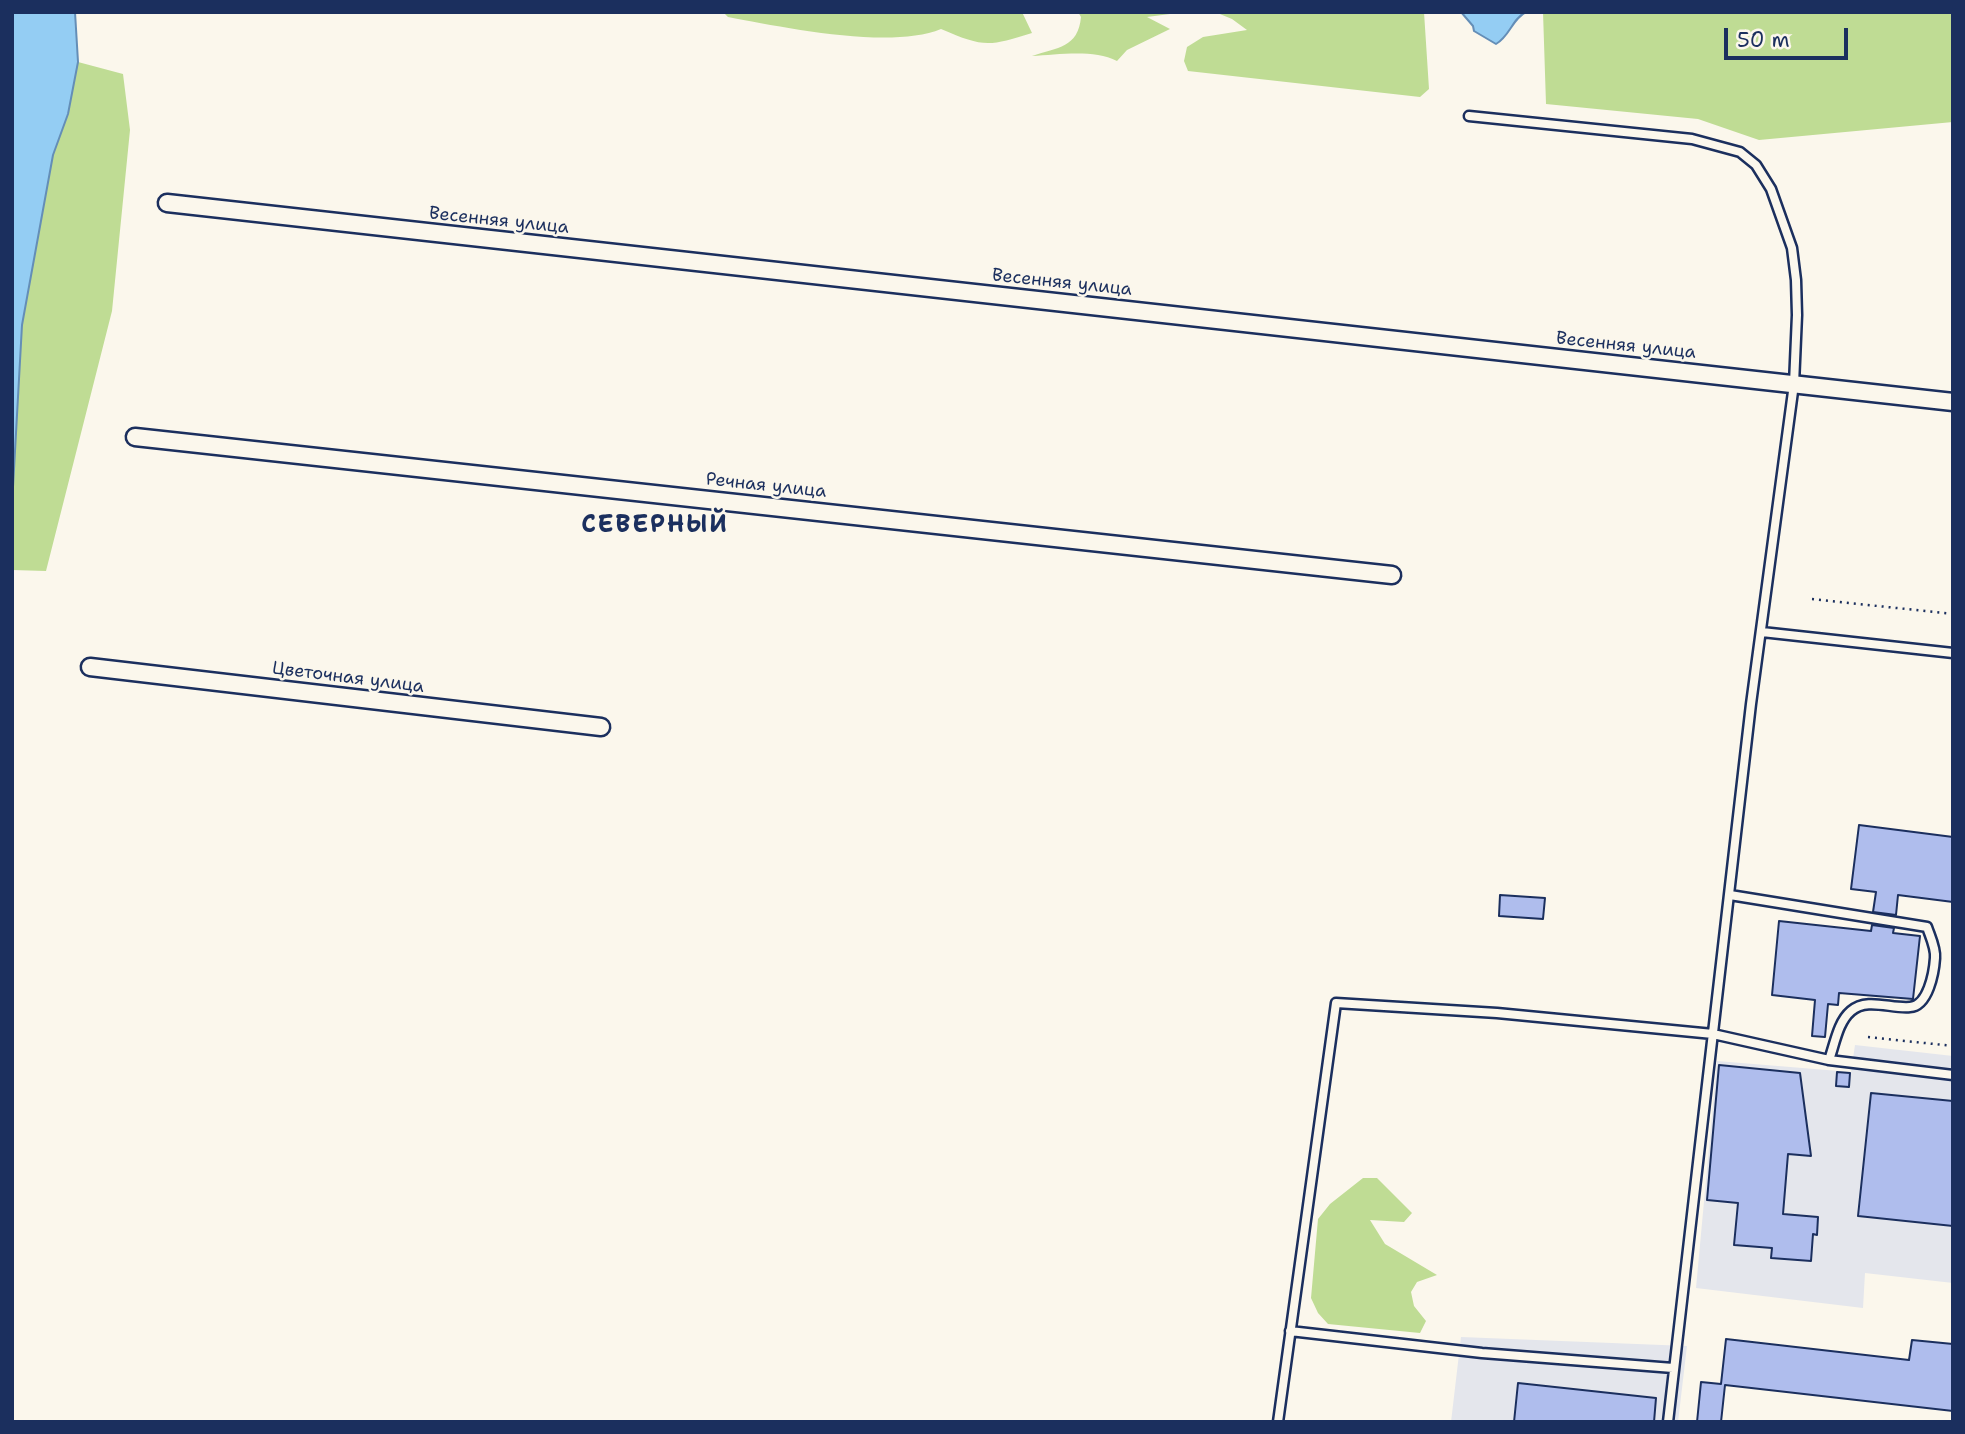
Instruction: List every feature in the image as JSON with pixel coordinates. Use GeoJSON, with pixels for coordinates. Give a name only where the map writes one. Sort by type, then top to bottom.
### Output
{"type":"FeatureCollection","features":[{"type":"Feature","properties":{"kind":"street","name":"Весенняя улица"},"geometry":{"type":"LineString","coordinates":[[167,203],[1953,402]]}},
{"type":"Feature","properties":{"kind":"street","name":"Речная улица"},"geometry":{"type":"LineString","coordinates":[[135,437],[1392,575]]}},
{"type":"Feature","properties":{"kind":"street","name":"Цветочная улица"},"geometry":{"type":"LineString","coordinates":[[90,667],[601,727]]}},
{"type":"Feature","properties":{"kind":"lane"},"geometry":{"type":"LineString","coordinates":[[1469,116],[1692,139],[1740,152],[1756,165],[1771,189],[1792,248],[1797,315],[1794,384],[1668,1422]]}},
{"type":"Feature","properties":{"kind":"lane"},"geometry":{"type":"LineString","coordinates":[[1762,632],[1953,653]]}},
{"type":"Feature","properties":{"kind":"lane"},"geometry":{"type":"LineString","coordinates":[[1730,895],[1927,927],[1936,956],[1929,989],[1919,1005],[1911,1008],[1868,1004],[1853,1009],[1844,1018],[1829,1060]]}},
{"type":"Feature","properties":{"kind":"lane"},"geometry":{"type":"LineString","coordinates":[[1278,1422],[1336,1003],[1497,1013],[1713,1034],[1829,1060],[1953,1075]]}},
{"type":"Feature","properties":{"kind":"lane"},"geometry":{"type":"LineString","coordinates":[[1290,1331],[1482,1353],[1673,1368]]}},
{"type":"Feature","properties":{"kind":"path"},"geometry":{"type":"LineString","coordinates":[[1812,599],[1953,614]]}},
{"type":"Feature","properties":{"kind":"path"},"geometry":{"type":"LineString","coordinates":[[1868,1037],[1953,1046]]}},
{"type":"Feature","properties":{"kind":"shaded area"},"geometry":{"type":"Polygon","coordinates":[[[1855,1045],[1953,1056],[1953,1283],[1865,1273],[1863,1308],[1696,1288],[1717,1061],[1851,1072],[1855,1045]]]}},
{"type":"Feature","properties":{"kind":"shaded area"},"geometry":{"type":"Polygon","coordinates":[[[1461,1337],[1687,1346],[1678,1422],[1451,1422],[1461,1337]]]}},
{"type":"Feature","properties":{"kind":"green space"},"geometry":{"type":"Polygon","coordinates":[[[723,12],[1022,12],[1032,33],[995,43],[977,42],[941,29],[919,35],[865,37],[777,26],[728,17],[723,12]]]}},
{"type":"Feature","properties":{"kind":"green space"},"geometry":{"type":"Polygon","coordinates":[[[1078,12],[1185,12],[1147,17],[1170,29],[1127,50],[1117,61],[1086,54],[1032,56],[1071,41],[1079,27],[1081,17],[1078,12]]]}},
{"type":"Feature","properties":{"kind":"green space"},"geometry":{"type":"Polygon","coordinates":[[[1215,12],[1424,12],[1429,89],[1420,97],[1188,71],[1184,61],[1187,47],[1203,37],[1247,30],[1232,19],[1215,12]]]}},
{"type":"Feature","properties":{"kind":"green space"},"geometry":{"type":"Polygon","coordinates":[[[1543,12],[1953,12],[1953,122],[1759,140],[1698,119],[1546,104],[1543,12]]]}},
{"type":"Feature","properties":{"kind":"green space"},"geometry":{"type":"Polygon","coordinates":[[[78,62],[123,74],[130,130],[112,311],[46,571],[12,570],[12,505],[22,326],[53,155],[68,114],[78,62]]]}},
{"type":"Feature","properties":{"kind":"green space"},"geometry":{"type":"Polygon","coordinates":[[[1363,1178],[1377,1178],[1412,1213],[1404,1222],[1370,1220],[1385,1244],[1437,1275],[1417,1282],[1411,1292],[1414,1306],[1426,1321],[1420,1333],[1328,1324],[1318,1313],[1311,1298],[1318,1219],[1330,1204],[1363,1178]]]}},
{"type":"Feature","properties":{"kind":"water"},"geometry":{"type":"Polygon","coordinates":[[[12,12],[75,12],[78,62],[68,114],[53,155],[22,325],[12,505],[12,12]]]}},
{"type":"Feature","properties":{"kind":"water"},"geometry":{"type":"Polygon","coordinates":[[[1461,12],[1526,12],[1496,44],[1474,31],[1461,12]]]}},
{"type":"Feature","properties":{"kind":"building"},"geometry":{"type":"Polygon","coordinates":[[[1859,825],[1953,837],[1953,902],[1898,895],[1896,915],[1873,912],[1876,892],[1851,889],[1859,825]]]}},
{"type":"Feature","properties":{"kind":"building"},"geometry":{"type":"Polygon","coordinates":[[[1500,895],[1545,898],[1543,919],[1499,916],[1500,895]]]}},
{"type":"Feature","properties":{"kind":"building"},"geometry":{"type":"Polygon","coordinates":[[[1779,921],[1871,931],[1872,925],[1894,928],[1893,933],[1920,936],[1913,999],[1839,993],[1838,1005],[1828,1004],[1825,1037],[1812,1036],[1815,1000],[1772,995],[1779,921]]]}},
{"type":"Feature","properties":{"kind":"building"},"geometry":{"type":"Polygon","coordinates":[[[1719,1065],[1800,1073],[1811,1156],[1788,1154],[1783,1214],[1818,1217],[1817,1235],[1813,1234],[1811,1261],[1771,1258],[1772,1248],[1734,1245],[1738,1203],[1707,1200],[1719,1065]]]}},
{"type":"Feature","properties":{"kind":"building"},"geometry":{"type":"Polygon","coordinates":[[[1837,1072],[1850,1073],[1849,1087],[1836,1086],[1837,1072]]]}},
{"type":"Feature","properties":{"kind":"building"},"geometry":{"type":"Polygon","coordinates":[[[1871,1093],[1953,1101],[1953,1226],[1858,1216],[1871,1093]]]}},
{"type":"Feature","properties":{"kind":"building"},"geometry":{"type":"Polygon","coordinates":[[[1726,1339],[1909,1360],[1912,1340],[1953,1344],[1953,1411],[1725,1385],[1721,1422],[1697,1422],[1701,1382],[1721,1384],[1726,1339]]]}},
{"type":"Feature","properties":{"kind":"building"},"geometry":{"type":"Polygon","coordinates":[[[1518,1383],[1656,1398],[1654,1422],[1514,1422],[1518,1383]]]}},
{"type":"Feature","properties":{"kind":"district","name":"СЕВЕРНЫЙ"},"geometry":{"type":"Point","coordinates":[655,526]}}]}
